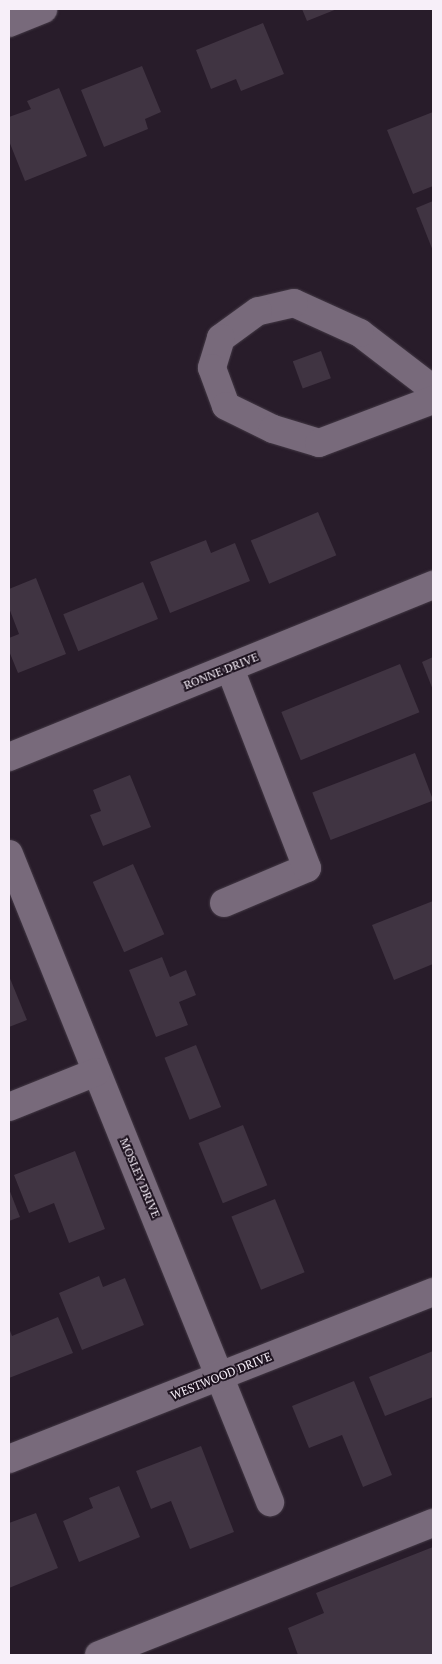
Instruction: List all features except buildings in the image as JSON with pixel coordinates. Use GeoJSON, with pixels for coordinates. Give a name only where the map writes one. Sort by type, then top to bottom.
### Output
{"type":"FeatureCollection","features":[{"type":"Feature","properties":{"kind":"street"},"geometry":{"type":"LineString","coordinates":[[9,23],[42,9]]}},
{"type":"Feature","properties":{"kind":"street"},"geometry":{"type":"LineString","coordinates":[[433,389],[360,333],[294,302],[258,311],[221,338],[212,368],[226,406],[274,429],[319,443],[433,400]]}},
{"type":"Feature","properties":{"kind":"street","name":"RONNE DRIVE"},"geometry":{"type":"LineString","coordinates":[[9,757],[433,585]]}},
{"type":"Feature","properties":{"kind":"street"},"geometry":{"type":"LineString","coordinates":[[224,903],[307,868],[230,668]]}},
{"type":"Feature","properties":{"kind":"street","name":"MOSLEY DRIVE"},"geometry":{"type":"LineString","coordinates":[[9,854],[96,1072],[222,1375],[270,1502]]}},
{"type":"Feature","properties":{"kind":"street"},"geometry":{"type":"LineString","coordinates":[[9,1107],[96,1072]]}},
{"type":"Feature","properties":{"kind":"street","name":"WESTWOOD DRIVE"},"geometry":{"type":"LineString","coordinates":[[9,1460],[433,1292]]}},
{"type":"Feature","properties":{"kind":"street"},"geometry":{"type":"LineString","coordinates":[[99,1655],[433,1523]]}}]}
